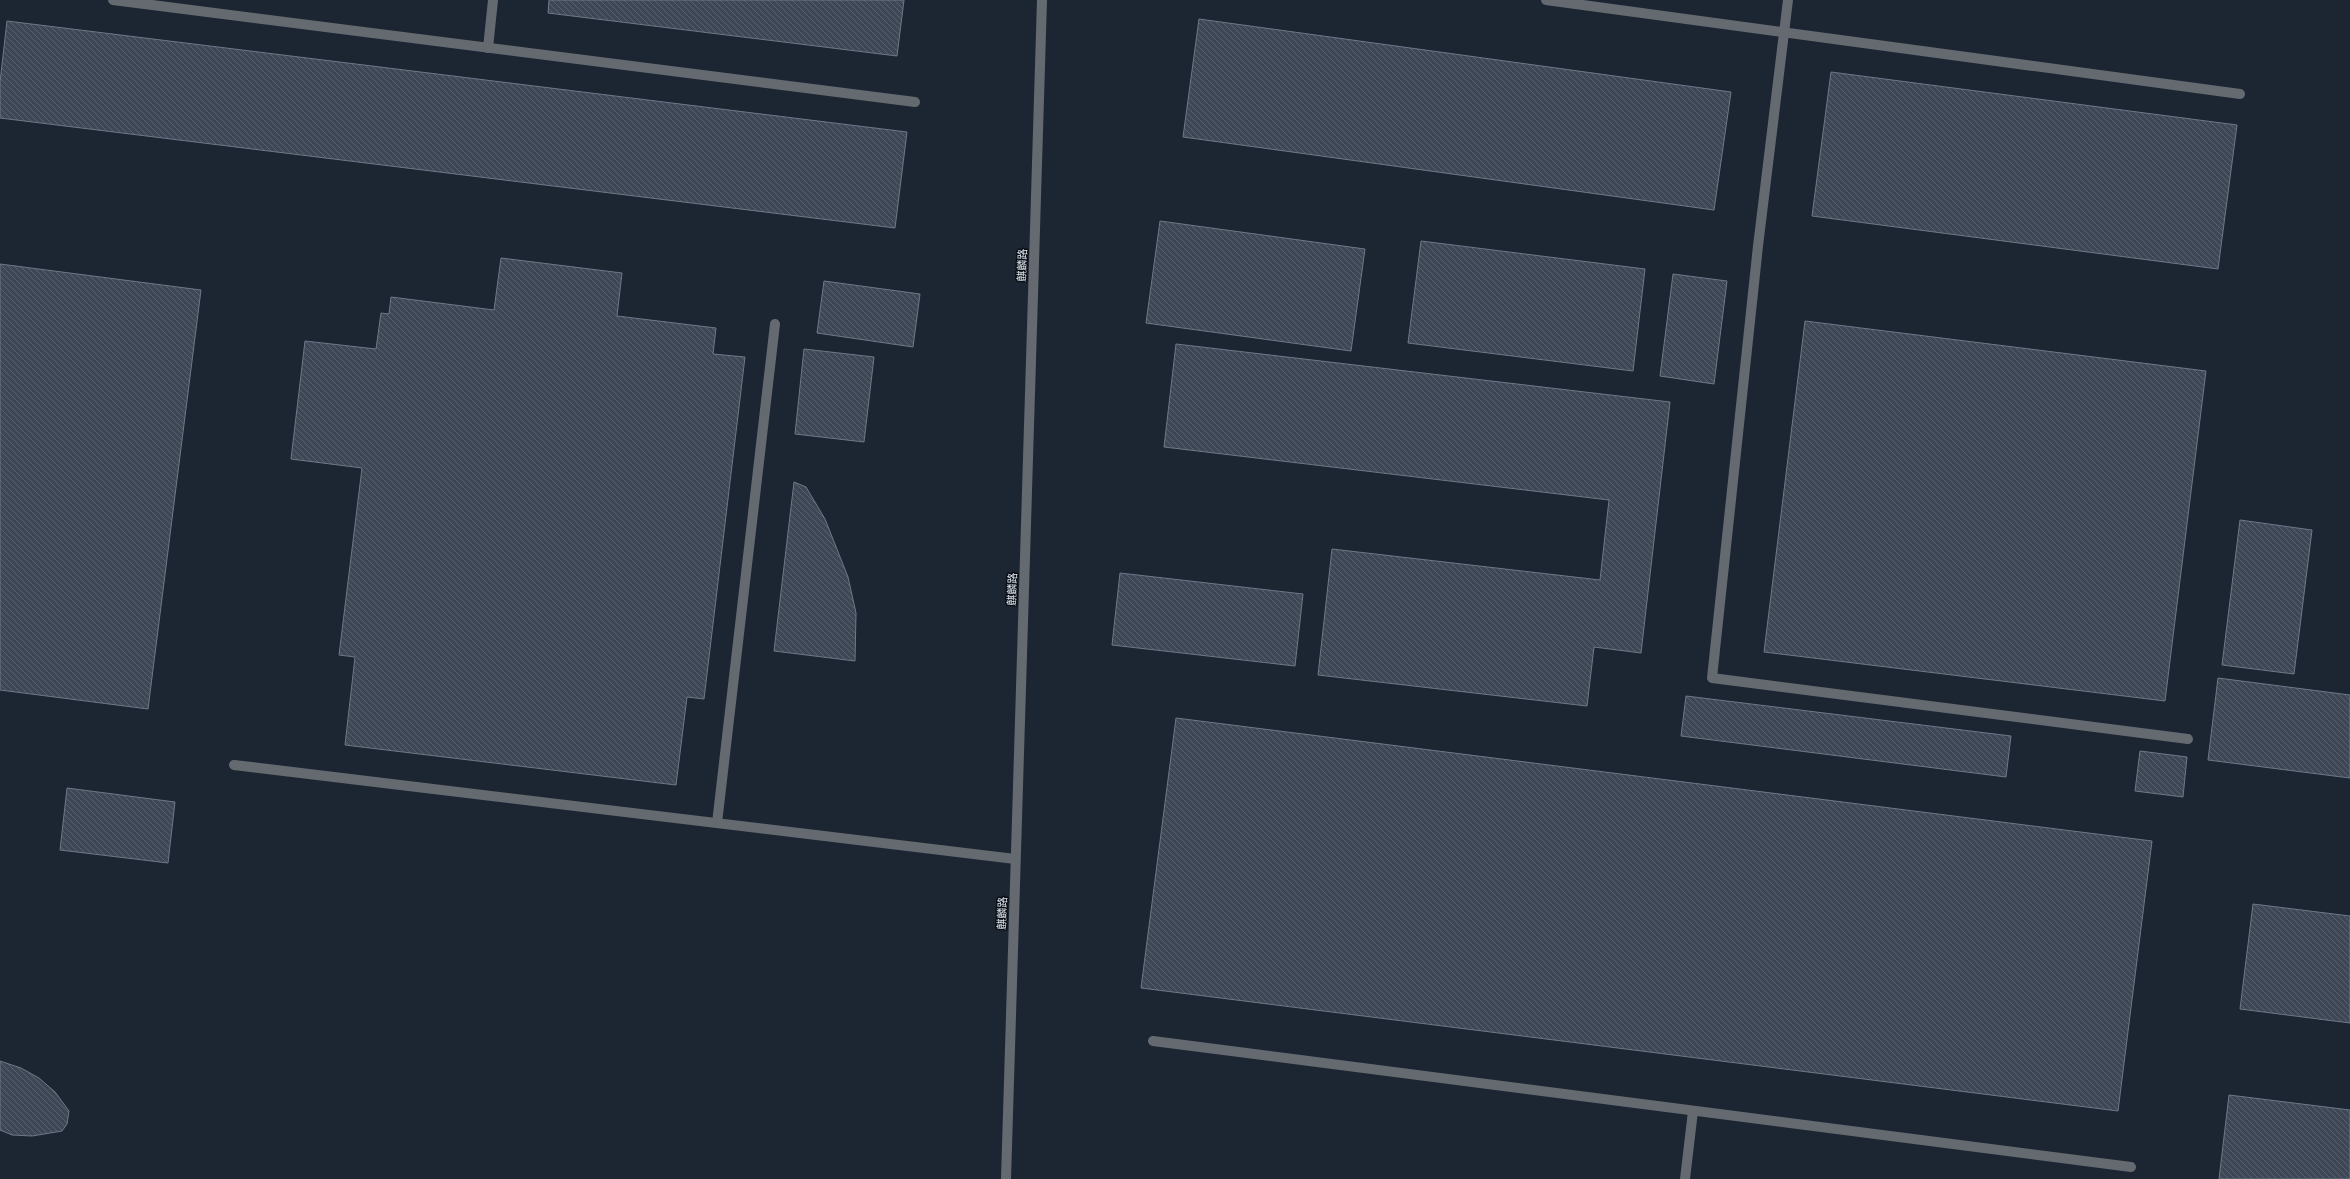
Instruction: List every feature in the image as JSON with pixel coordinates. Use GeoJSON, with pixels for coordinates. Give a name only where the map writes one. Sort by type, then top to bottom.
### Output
{"type":"FeatureCollection","features":[{"type":"Feature","properties":{"kind":"street"},"geometry":{"type":"LineString","coordinates":[[112,0],[915,102]]}},
{"type":"Feature","properties":{"kind":"street"},"geometry":{"type":"LineString","coordinates":[[488,48],[493,0]]}},
{"type":"Feature","properties":{"kind":"street","name":"麒麟路"},"geometry":{"type":"LineString","coordinates":[[1006,1179],[1042,0]]}},
{"type":"Feature","properties":{"kind":"street"},"geometry":{"type":"LineString","coordinates":[[1546,0],[2240,94]]}},
{"type":"Feature","properties":{"kind":"street"},"geometry":{"type":"LineString","coordinates":[[1788,0],[1757,254],[1712,678],[2188,739]]}},
{"type":"Feature","properties":{"kind":"street"},"geometry":{"type":"LineString","coordinates":[[717,823],[776,324]]}},
{"type":"Feature","properties":{"kind":"street"},"geometry":{"type":"LineString","coordinates":[[234,765],[1015,859]]}},
{"type":"Feature","properties":{"kind":"street"},"geometry":{"type":"LineString","coordinates":[[1153,1041],[2131,1167]]}},
{"type":"Feature","properties":{"kind":"street"},"geometry":{"type":"LineString","coordinates":[[1685,1179],[1693,1111]]}},
{"type":"Feature","properties":{"kind":"building"},"geometry":{"type":"Polygon","coordinates":[[[549,0],[904,0],[897,56],[548,13],[549,0]]]}},
{"type":"Feature","properties":{"kind":"building"},"geometry":{"type":"Polygon","coordinates":[[[1199,19],[1731,92],[1714,210],[1183,137],[1199,19]]]}},
{"type":"Feature","properties":{"kind":"building"},"geometry":{"type":"Polygon","coordinates":[[[7,21],[907,132],[895,228],[0,118],[0,82],[7,21]]]}},
{"type":"Feature","properties":{"kind":"building"},"geometry":{"type":"Polygon","coordinates":[[[1831,72],[2237,125],[2218,269],[1812,216],[1831,72]]]}},
{"type":"Feature","properties":{"kind":"building"},"geometry":{"type":"Polygon","coordinates":[[[1160,221],[1365,249],[1351,351],[1146,323],[1160,221]]]}},
{"type":"Feature","properties":{"kind":"building"},"geometry":{"type":"Polygon","coordinates":[[[1421,241],[1645,269],[1633,371],[1408,343],[1421,241]]]}},
{"type":"Feature","properties":{"kind":"building"},"geometry":{"type":"Polygon","coordinates":[[[501,258],[622,273],[617,316],[716,328],[713,354],[745,357],[704,699],[687,697],[676,785],[345,745],[355,657],[339,655],[362,468],[291,459],[305,341],[376,349],[381,313],[389,314],[391,297],[494,310],[501,258]]]}},
{"type":"Feature","properties":{"kind":"building"},"geometry":{"type":"Polygon","coordinates":[[[0,264],[201,290],[148,709],[0,690],[0,264]]]}},
{"type":"Feature","properties":{"kind":"building"},"geometry":{"type":"Polygon","coordinates":[[[1673,274],[1727,281],[1714,384],[1660,376],[1673,274]]]}},
{"type":"Feature","properties":{"kind":"building"},"geometry":{"type":"Polygon","coordinates":[[[824,281],[920,294],[913,347],[817,333],[824,281]]]}},
{"type":"Feature","properties":{"kind":"building"},"geometry":{"type":"Polygon","coordinates":[[[1805,321],[2206,371],[2165,701],[1764,652],[1805,321]]]}},
{"type":"Feature","properties":{"kind":"building"},"geometry":{"type":"Polygon","coordinates":[[[1176,344],[1670,402],[1641,653],[1594,647],[1587,706],[1318,675],[1332,549],[1600,580],[1609,500],[1164,447],[1176,344]]]}},
{"type":"Feature","properties":{"kind":"building"},"geometry":{"type":"Polygon","coordinates":[[[804,349],[874,357],[864,442],[795,434],[804,349]]]}},
{"type":"Feature","properties":{"kind":"building"},"geometry":{"type":"Polygon","coordinates":[[[794,482],[806,487],[825,519],[848,577],[856,613],[855,661],[774,651],[794,482]]]}},
{"type":"Feature","properties":{"kind":"building"},"geometry":{"type":"Polygon","coordinates":[[[2240,520],[2312,530],[2294,674],[2222,665],[2240,520]]]}},
{"type":"Feature","properties":{"kind":"building"},"geometry":{"type":"Polygon","coordinates":[[[1120,573],[1303,594],[1295,666],[1112,645],[1120,573]]]}},
{"type":"Feature","properties":{"kind":"building"},"geometry":{"type":"Polygon","coordinates":[[[2218,678],[2350,695],[2350,778],[2208,760],[2218,678]]]}},
{"type":"Feature","properties":{"kind":"building"},"geometry":{"type":"Polygon","coordinates":[[[1686,696],[2011,736],[2006,777],[1681,736],[1686,696]]]}},
{"type":"Feature","properties":{"kind":"building"},"geometry":{"type":"Polygon","coordinates":[[[1176,718],[2152,841],[2118,1111],[1141,988],[1176,718]]]}},
{"type":"Feature","properties":{"kind":"building"},"geometry":{"type":"Polygon","coordinates":[[[2140,751],[2187,757],[2183,797],[2135,791],[2140,751]]]}},
{"type":"Feature","properties":{"kind":"building"},"geometry":{"type":"Polygon","coordinates":[[[67,788],[175,802],[168,863],[60,850],[67,788]]]}},
{"type":"Feature","properties":{"kind":"building"},"geometry":{"type":"Polygon","coordinates":[[[2253,904],[2350,916],[2350,1023],[2240,1009],[2253,904]]]}},
{"type":"Feature","properties":{"kind":"building"},"geometry":{"type":"Polygon","coordinates":[[[0,1061],[21,1068],[39,1078],[55,1092],[69,1111],[67,1124],[62,1131],[32,1136],[12,1135],[0,1130],[0,1061]]]}},
{"type":"Feature","properties":{"kind":"building"},"geometry":{"type":"Polygon","coordinates":[[[2229,1095],[2350,1110],[2350,1179],[2219,1179],[2229,1095]]]}}]}
